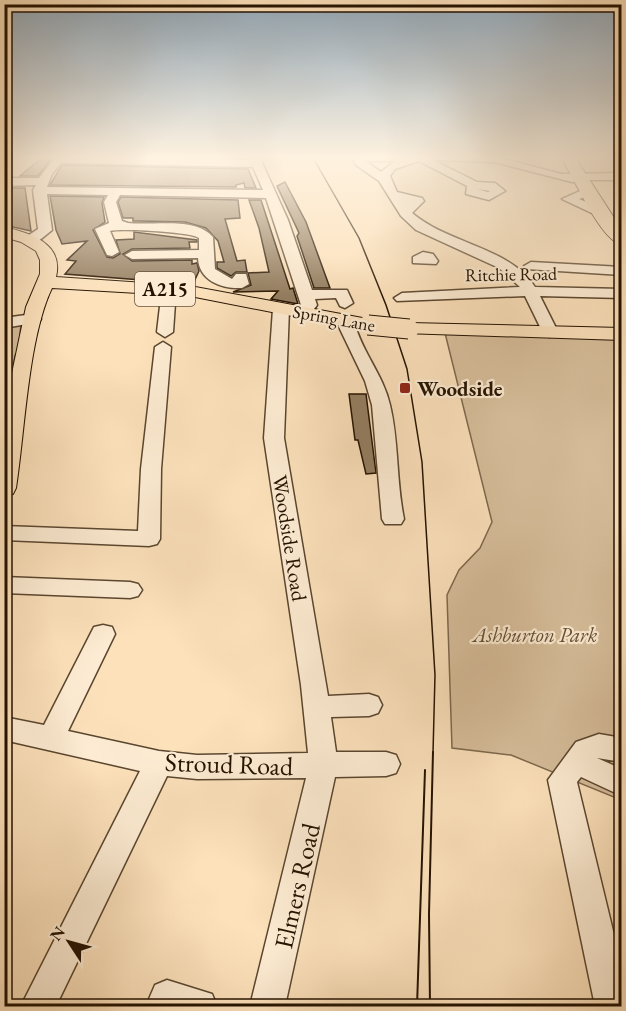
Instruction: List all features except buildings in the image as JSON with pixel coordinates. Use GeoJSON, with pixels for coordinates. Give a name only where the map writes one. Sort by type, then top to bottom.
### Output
{"type":"FeatureCollection","features":[{"type":"Feature","properties":{"kind":"main road"},"geometry":{"type":"LineString","coordinates":[[596,203],[621,240]]}},
{"type":"Feature","properties":{"kind":"main road"},"geometry":{"type":"LineString","coordinates":[[4,232],[31,240],[45,252],[49,268],[48,282],[38,300],[33,319],[10,421],[4,488]]}},
{"type":"Feature","properties":{"kind":"main road","name":"Spring Lane"},"geometry":{"type":"LineString","coordinates":[[48,282],[169,289],[282,309],[305,304],[346,312],[368,325],[409,329],[621,334]]}},
{"type":"Feature","properties":{"kind":"street"},"geometry":{"type":"LineString","coordinates":[[31,240],[45,230],[43,203]]}},
{"type":"Feature","properties":{"kind":"street"},"geometry":{"type":"LineString","coordinates":[[110,203],[112,219],[119,225]]}},
{"type":"Feature","properties":{"kind":"street"},"geometry":{"type":"LineString","coordinates":[[275,203],[287,233],[305,304],[342,293],[350,336],[366,362],[378,390],[389,470],[388,499],[393,519]]}},
{"type":"Feature","properties":{"kind":"street"},"geometry":{"type":"LineString","coordinates":[[398,203],[405,213],[430,234],[504,265],[521,277],[550,332]]}},
{"type":"Feature","properties":{"kind":"street"},"geometry":{"type":"LineString","coordinates":[[576,203],[600,212]]}},
{"type":"Feature","properties":{"kind":"street"},"geometry":{"type":"LineString","coordinates":[[170,214],[171,230]]}},
{"type":"Feature","properties":{"kind":"street"},"geometry":{"type":"LineString","coordinates":[[112,252],[102,229],[119,225],[141,230],[193,230],[204,233],[206,259],[210,273],[232,285],[242,284],[242,277]]}},
{"type":"Feature","properties":{"kind":"street"},"geometry":{"type":"LineString","coordinates":[[428,257],[454,246]]}},
{"type":"Feature","properties":{"kind":"street"},"geometry":{"type":"LineString","coordinates":[[132,255],[206,259]]}},
{"type":"Feature","properties":{"kind":"street"},"geometry":{"type":"LineString","coordinates":[[531,266],[621,271]]}},
{"type":"Feature","properties":{"kind":"street"},"geometry":{"type":"LineString","coordinates":[[4,533],[150,539],[151,469],[169,289]]}},
{"type":"Feature","properties":{"kind":"street","name":"Ritchie Road"},"geometry":{"type":"LineString","coordinates":[[402,298],[528,291],[621,294]]}},
{"type":"Feature","properties":{"kind":"street","name":"Woodside Road"},"geometry":{"type":"LineString","coordinates":[[282,309],[274,404],[274,438],[317,707],[323,765]]}},
{"type":"Feature","properties":{"kind":"street"},"geometry":{"type":"LineString","coordinates":[[4,323],[33,319]]}},
{"type":"Feature","properties":{"kind":"street"},"geometry":{"type":"LineString","coordinates":[[4,585],[130,590]]}},
{"type":"Feature","properties":{"kind":"street"},"geometry":{"type":"LineString","coordinates":[[50,740],[103,634]]}},
{"type":"Feature","properties":{"kind":"street"},"geometry":{"type":"LineString","coordinates":[[317,707],[369,705]]}},
{"type":"Feature","properties":{"kind":"street","name":"Stroud Road"},"geometry":{"type":"LineString","coordinates":[[4,728],[159,763],[196,767],[386,764]]}},
{"type":"Feature","properties":{"kind":"street"},"geometry":{"type":"LineString","coordinates":[[614,996],[569,771],[584,749],[602,743],[621,750]]}},
{"type":"Feature","properties":{"kind":"street"},"geometry":{"type":"LineString","coordinates":[[38,1006],[159,763]]}},
{"type":"Feature","properties":{"kind":"street","name":"Elmers Road"},"geometry":{"type":"LineString","coordinates":[[268,1006],[314,815],[323,765]]}},
{"type":"Feature","properties":{"kind":"street"},"geometry":{"type":"LineString","coordinates":[[569,771],[621,783]]}},
{"type":"Feature","properties":{"kind":"street"},"geometry":{"type":"LineString","coordinates":[[163,1006],[168,997],[200,1006]]}},
{"type":"Feature","properties":{"kind":"green space"},"geometry":{"type":"Polygon","coordinates":[[[21,323],[18,354],[15,355],[5,412],[5,326],[21,323]]]}},
{"type":"Feature","properties":{"kind":"green space","name":"Ashburton Park"},"geometry":{"type":"Polygon","coordinates":[[[445,333],[621,339],[621,800],[511,755],[452,748],[447,595],[459,570],[480,548],[492,522],[445,333]]]}},
{"type":"Feature","properties":{"kind":"tram line"},"geometry":{"type":"LineString","coordinates":[[339,203],[359,238],[386,305],[407,369],[422,462],[435,675],[433,753]]}},
{"type":"Feature","properties":{"kind":"tram line"},"geometry":{"type":"LineString","coordinates":[[430,1006],[429,914],[433,752]]}},
{"type":"Feature","properties":{"kind":"tram line"},"geometry":{"type":"LineString","coordinates":[[417,1006],[425,770]]}},
{"type":"Feature","properties":{"kind":"place","name":"Woodside"},"geometry":{"type":"Point","coordinates":[405,388]}}]}
